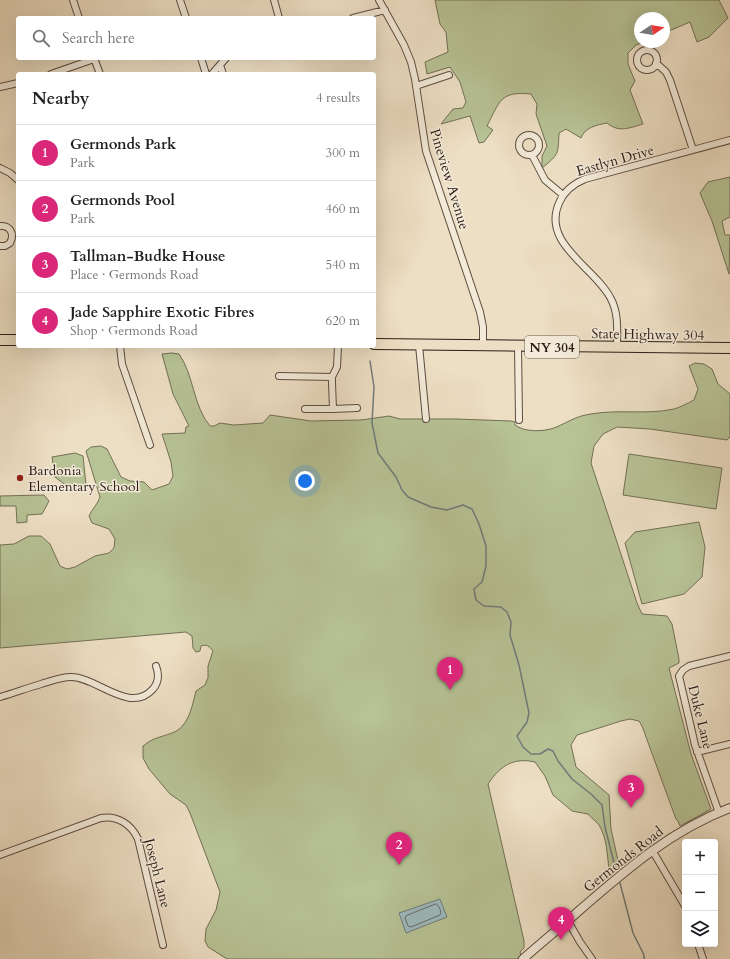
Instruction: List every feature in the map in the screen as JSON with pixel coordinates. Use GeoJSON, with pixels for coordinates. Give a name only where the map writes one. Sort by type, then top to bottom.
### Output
{"type":"FeatureCollection","features":[{"type":"Feature","properties":{"kind":"main road"},"geometry":{"type":"LineString","coordinates":[[0,340],[16,340]]}},
{"type":"Feature","properties":{"kind":"main road","name":"State Highway 304"},"geometry":{"type":"LineString","coordinates":[[376,344],[730,348]]}},
{"type":"Feature","properties":{"kind":"street"},"geometry":{"type":"LineString","coordinates":[[73,0],[79,16]]}},
{"type":"Feature","properties":{"kind":"street"},"geometry":{"type":"LineString","coordinates":[[180,0],[185,16]]}},
{"type":"Feature","properties":{"kind":"street"},"geometry":{"type":"LineString","coordinates":[[274,0],[278,16]]}},
{"type":"Feature","properties":{"kind":"street","name":"Pineview Avenue"},"geometry":{"type":"LineString","coordinates":[[379,0],[409,56],[416,86],[424,145],[480,312],[483,327],[483,346]]}},
{"type":"Feature","properties":{"kind":"street"},"geometry":{"type":"LineString","coordinates":[[361,16],[384,10]]}},
{"type":"Feature","properties":{"kind":"street"},"geometry":{"type":"LineString","coordinates":[[57,72],[91,60]]}},
{"type":"Feature","properties":{"kind":"street"},"geometry":{"type":"LineString","coordinates":[[94,60],[99,72]]}},
{"type":"Feature","properties":{"kind":"street"},"geometry":{"type":"LineString","coordinates":[[202,60],[205,72]]}},
{"type":"Feature","properties":{"kind":"street"},"geometry":{"type":"LineString","coordinates":[[214,72],[224,60]]}},
{"type":"Feature","properties":{"kind":"street"},"geometry":{"type":"LineString","coordinates":[[656,63],[666,72],[670,80],[693,150]]}},
{"type":"Feature","properties":{"kind":"street"},"geometry":{"type":"LineString","coordinates":[[220,64],[222,72]]}},
{"type":"Feature","properties":{"kind":"street"},"geometry":{"type":"LineString","coordinates":[[416,86],[449,75]]}},
{"type":"Feature","properties":{"kind":"street"},"geometry":{"type":"LineString","coordinates":[[0,87],[16,83]]}},
{"type":"Feature","properties":{"kind":"street","name":"Eastlyn Drive"},"geometry":{"type":"LineString","coordinates":[[617,347],[616,317],[611,299],[606,291],[566,247],[558,234],[555,216],[557,206],[563,195],[574,184],[585,179],[730,140]]}},
{"type":"Feature","properties":{"kind":"street"},"geometry":{"type":"LineString","coordinates":[[532,155],[545,180],[563,195]]}},
{"type":"Feature","properties":{"kind":"street"},"geometry":{"type":"LineString","coordinates":[[0,168],[16,178]]}},
{"type":"Feature","properties":{"kind":"street"},"geometry":{"type":"LineString","coordinates":[[0,226],[7,227],[15,232],[10,243],[5,246],[0,246]]}},
{"type":"Feature","properties":{"kind":"street"},"geometry":{"type":"LineString","coordinates":[[419,345],[426,419]]}},
{"type":"Feature","properties":{"kind":"street"},"geometry":{"type":"LineString","coordinates":[[518,346],[519,420]]}},
{"type":"Feature","properties":{"kind":"street"},"geometry":{"type":"LineString","coordinates":[[120,348],[122,364],[150,445]]}},
{"type":"Feature","properties":{"kind":"street"},"geometry":{"type":"LineString","coordinates":[[333,409],[332,377],[337,367],[338,348]]}},
{"type":"Feature","properties":{"kind":"street"},"geometry":{"type":"LineString","coordinates":[[279,376],[332,377]]}},
{"type":"Feature","properties":{"kind":"street"},"geometry":{"type":"LineString","coordinates":[[305,409],[357,408]]}},
{"type":"Feature","properties":{"kind":"street","name":"Duke Lane"},"geometry":{"type":"LineString","coordinates":[[719,813],[697,752],[679,676],[681,672],[689,666],[730,656]]}},
{"type":"Feature","properties":{"kind":"street"},"geometry":{"type":"LineString","coordinates":[[0,697],[55,680],[70,677],[84,680],[121,696],[138,697],[149,693],[155,687],[158,677],[156,666]]}},
{"type":"Feature","properties":{"kind":"street"},"geometry":{"type":"LineString","coordinates":[[697,752],[730,744]]}},
{"type":"Feature","properties":{"kind":"street","name":"Germonds Road"},"geometry":{"type":"LineString","coordinates":[[523,959],[627,869],[652,850],[676,835],[730,808]]}},
{"type":"Feature","properties":{"kind":"street","name":"Joseph Lane"},"geometry":{"type":"LineString","coordinates":[[0,855],[100,818],[112,818],[123,821],[132,828],[138,839],[163,945]]}},
{"type":"Feature","properties":{"kind":"street"},"geometry":{"type":"LineString","coordinates":[[652,850],[682,901]]}},
{"type":"Feature","properties":{"kind":"street"},"geometry":{"type":"LineString","coordinates":[[568,921],[592,959]]}},
{"type":"Feature","properties":{"kind":"street"},"geometry":{"type":"LineString","coordinates":[[699,947],[703,959]]}},
{"type":"Feature","properties":{"kind":"green space"},"geometry":{"type":"Polygon","coordinates":[[[435,0],[719,0],[728,18],[709,37],[697,42],[690,22],[670,30],[670,12],[634,12],[634,47],[628,53],[628,64],[635,81],[630,90],[643,124],[620,129],[607,123],[588,129],[581,138],[566,129],[559,133],[558,150],[555,157],[542,168],[542,156],[547,146],[536,114],[537,104],[531,94],[513,94],[507,96],[498,104],[487,126],[493,130],[484,142],[479,143],[470,116],[441,124],[453,109],[463,108],[466,102],[460,82],[450,67],[427,74],[425,62],[448,52],[446,32],[440,24],[435,0]]]}},
{"type":"Feature","properties":{"kind":"green space"},"geometry":{"type":"Polygon","coordinates":[[[730,177],[730,217],[722,221],[725,235],[730,235],[729,274],[712,221],[700,193],[708,182],[730,177]]]}},
{"type":"Feature","properties":{"kind":"green space"},"geometry":{"type":"Polygon","coordinates":[[[162,354],[179,354],[184,362],[200,409],[210,426],[220,423],[234,425],[263,423],[270,415],[311,421],[361,420],[389,416],[400,419],[511,421],[515,422],[515,425],[523,429],[533,431],[544,430],[554,428],[580,416],[591,414],[612,412],[653,412],[677,408],[694,400],[698,389],[689,366],[695,363],[704,364],[712,369],[718,384],[730,394],[730,437],[727,440],[650,429],[617,427],[603,434],[594,446],[591,463],[637,603],[642,614],[667,616],[672,624],[679,663],[669,668],[691,754],[711,809],[680,826],[676,819],[642,726],[639,721],[630,719],[621,721],[577,735],[571,745],[576,767],[609,795],[611,829],[619,865],[618,869],[613,872],[609,869],[605,841],[599,825],[588,814],[572,811],[553,795],[545,776],[535,762],[520,761],[508,764],[497,772],[488,784],[524,941],[524,948],[520,952],[521,955],[517,959],[227,959],[208,947],[205,941],[206,929],[216,910],[220,892],[186,805],[170,794],[149,769],[143,758],[143,746],[154,739],[178,730],[186,721],[196,691],[205,685],[208,678],[208,666],[213,651],[205,645],[201,646],[200,651],[196,652],[193,648],[192,636],[186,632],[0,648],[0,545],[14,544],[29,536],[41,536],[50,544],[60,566],[67,569],[75,567],[95,556],[109,553],[114,548],[115,539],[109,529],[92,523],[89,516],[100,497],[86,451],[91,447],[101,446],[107,449],[121,477],[130,481],[144,482],[152,490],[169,484],[173,476],[171,462],[162,434],[185,433],[186,427],[189,426],[173,394],[162,354]]]}},
{"type":"Feature","properties":{"kind":"green space"},"geometry":{"type":"Polygon","coordinates":[[[75,453],[83,456],[86,485],[68,487],[55,477],[52,457],[75,453]]]}},
{"type":"Feature","properties":{"kind":"green space"},"geometry":{"type":"Polygon","coordinates":[[[629,454],[722,468],[716,509],[623,495],[629,454]]]}},
{"type":"Feature","properties":{"kind":"green space"},"geometry":{"type":"Polygon","coordinates":[[[44,495],[49,501],[42,514],[27,515],[27,522],[17,523],[16,506],[0,506],[0,496],[44,495]]]}},
{"type":"Feature","properties":{"kind":"green space"},"geometry":{"type":"Polygon","coordinates":[[[699,522],[705,547],[702,577],[684,594],[642,604],[625,543],[635,532],[699,522]]]}},
{"type":"Feature","properties":{"kind":"water"},"geometry":{"type":"Polygon","coordinates":[[[440,899],[447,917],[406,933],[399,913],[440,899]]]}},
{"type":"Feature","properties":{"kind":"waterway"},"geometry":{"type":"LineString","coordinates":[[370,361],[374,387],[372,423],[378,453],[396,477],[402,490],[408,497],[431,507],[447,510],[463,505],[472,509],[479,524],[486,546],[486,566],[482,582],[474,589],[476,600],[484,606],[501,607],[507,612],[511,622],[510,635],[519,665],[529,713],[527,722],[517,736],[523,747],[531,754],[540,754],[548,749],[553,751],[558,761],[572,779],[602,805],[605,827],[616,871]]}},
{"type":"Feature","properties":{"kind":"waterway"},"geometry":{"type":"LineString","coordinates":[[620,883],[633,933],[644,955],[644,959]]}},
{"type":"Feature","properties":{"kind":"place","name":"Bardonia Elementary School"},"geometry":{"type":"Point","coordinates":[20,478]}},
{"type":"Feature","properties":{"kind":"place","name":"Germonds Park"},"geometry":{"type":"Point","coordinates":[450,690]}},
{"type":"Feature","properties":{"kind":"place","name":"Tallman-Budke House"},"geometry":{"type":"Point","coordinates":[631,808]}},
{"type":"Feature","properties":{"kind":"place","name":"Germonds Pool"},"geometry":{"type":"Point","coordinates":[399,865]}},
{"type":"Feature","properties":{"kind":"place","name":"Jade Sapphire Exotic Fibres"},"geometry":{"type":"Point","coordinates":[561,940]}}]}
